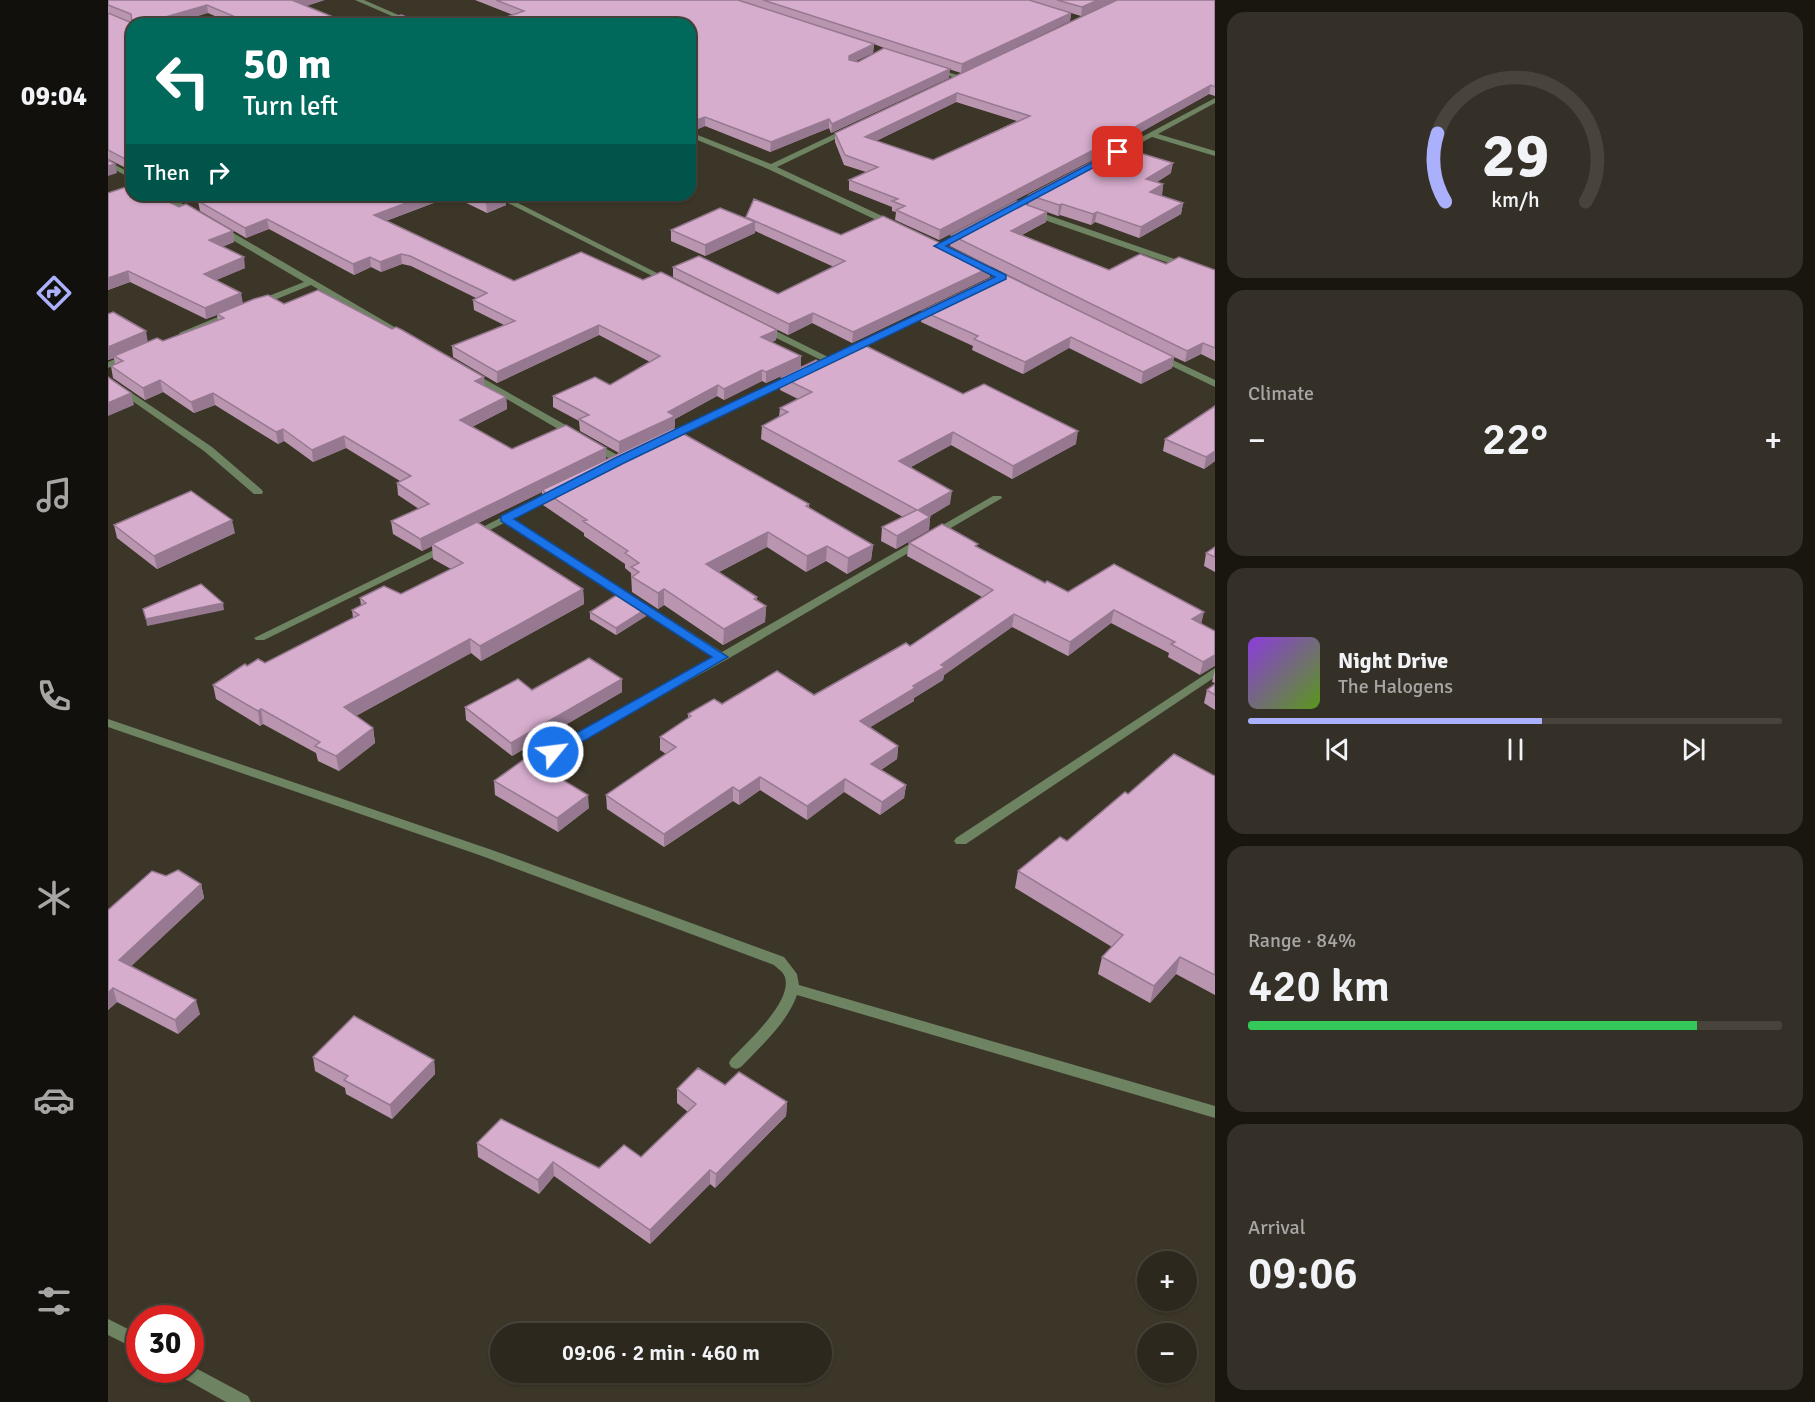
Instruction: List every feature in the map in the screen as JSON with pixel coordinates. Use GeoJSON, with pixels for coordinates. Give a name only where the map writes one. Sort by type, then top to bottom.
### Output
{"type":"FeatureCollection","features":[{"type":"Feature","properties":{"kind":"street"},"geometry":{"type":"LineString","coordinates":[[358,0],[402,18]]}},
{"type":"Feature","properties":{"kind":"street"},"geometry":{"type":"LineString","coordinates":[[928,67],[960,77]]}},
{"type":"Feature","properties":{"kind":"street"},"geometry":{"type":"LineString","coordinates":[[952,82],[971,73]]}},
{"type":"Feature","properties":{"kind":"street"},"geometry":{"type":"LineString","coordinates":[[1097,162],[1215,100]]}},
{"type":"Feature","properties":{"kind":"street"},"geometry":{"type":"LineString","coordinates":[[771,166],[858,127]]}},
{"type":"Feature","properties":{"kind":"street"},"geometry":{"type":"LineString","coordinates":[[1151,134],[1215,154]]}},
{"type":"Feature","properties":{"kind":"street"},"geometry":{"type":"LineString","coordinates":[[696,136],[771,166],[897,226]]}},
{"type":"Feature","properties":{"kind":"street"},"geometry":{"type":"LineString","coordinates":[[108,163],[126,174]]}},
{"type":"Feature","properties":{"kind":"street"},"geometry":{"type":"LineString","coordinates":[[996,216],[1045,190]]}},
{"type":"Feature","properties":{"kind":"street"},"geometry":{"type":"LineString","coordinates":[[172,201],[202,218]]}},
{"type":"Feature","properties":{"kind":"street"},"geometry":{"type":"LineString","coordinates":[[508,201],[678,286]]}},
{"type":"Feature","properties":{"kind":"street"},"geometry":{"type":"LineString","coordinates":[[1014,206],[1215,276]]}},
{"type":"Feature","properties":{"kind":"street"},"geometry":{"type":"LineString","coordinates":[[212,224],[414,341]]}},
{"type":"Feature","properties":{"kind":"street"},"geometry":{"type":"LineString","coordinates":[[939,246],[976,226]]}},
{"type":"Feature","properties":{"kind":"street"},"geometry":{"type":"LineString","coordinates":[[928,241],[949,251]]}},
{"type":"Feature","properties":{"kind":"street"},"geometry":{"type":"LineString","coordinates":[[172,339],[311,282]]}},
{"type":"Feature","properties":{"kind":"street"},"geometry":{"type":"LineString","coordinates":[[651,445],[951,302]]}},
{"type":"Feature","properties":{"kind":"street"},"geometry":{"type":"LineString","coordinates":[[754,323],[829,361]]}},
{"type":"Feature","properties":{"kind":"street"},"geometry":{"type":"LineString","coordinates":[[108,365],[140,352]]}},
{"type":"Feature","properties":{"kind":"street"},"geometry":{"type":"LineString","coordinates":[[1151,352],[1215,384]]}},
{"type":"Feature","properties":{"kind":"street"},"geometry":{"type":"LineString","coordinates":[[465,371],[620,460]]}},
{"type":"Feature","properties":{"kind":"street"},"geometry":{"type":"LineString","coordinates":[[108,380],[208,449],[258,492]]}},
{"type":"Feature","properties":{"kind":"street"},"geometry":{"type":"LineString","coordinates":[[609,465],[630,455]]}},
{"type":"Feature","properties":{"kind":"street"},"geometry":{"type":"LineString","coordinates":[[260,638],[567,487]]}},
{"type":"Feature","properties":{"kind":"street"},"geometry":{"type":"LineString","coordinates":[[553,752],[998,498]]}},
{"type":"Feature","properties":{"kind":"street"},"geometry":{"type":"LineString","coordinates":[[505,519],[722,657]]}},
{"type":"Feature","properties":{"kind":"street"},"geometry":{"type":"LineString","coordinates":[[961,841],[1215,672]]}},
{"type":"Feature","properties":{"kind":"street"},"geometry":{"type":"LineString","coordinates":[[108,723],[487,853],[779,961],[790,972],[792,988],[789,1001],[776,1019],[736,1062]]}},
{"type":"Feature","properties":{"kind":"street"},"geometry":{"type":"LineString","coordinates":[[792,988],[1215,1112]]}},
{"type":"Feature","properties":{"kind":"street"},"geometry":{"type":"LineString","coordinates":[[108,1326],[126,1336]]}},
{"type":"Feature","properties":{"kind":"street"},"geometry":{"type":"LineString","coordinates":[[204,1381],[242,1402]]}},
{"type":"Feature","properties":{"kind":"building"},"geometry":{"type":"Polygon","coordinates":[[[108,0],[298,0],[294,1],[335,18],[238,18],[207,5],[162,18],[131,18],[131,14],[108,5],[108,0]]]}},
{"type":"Feature","properties":{"kind":"building"},"geometry":{"type":"Polygon","coordinates":[[[496,0],[738,0],[874,44],[849,56],[849,60],[858,62],[884,48],[950,69],[832,124],[829,119],[771,142],[705,117],[696,120],[696,18],[504,18],[524,11],[496,0]]]}},
{"type":"Feature","properties":{"kind":"building"},"geometry":{"type":"Polygon","coordinates":[[[763,0],[1029,0],[1071,13],[962,64],[763,0]]]}},
{"type":"Feature","properties":{"kind":"building"},"geometry":{"type":"Polygon","coordinates":[[[1057,0],[1098,0],[1082,7],[1057,0]]]}},
{"type":"Feature","properties":{"kind":"building"},"geometry":{"type":"Polygon","coordinates":[[[1117,0],[1215,0],[1215,87],[1211,85],[1124,133],[1126,133],[940,230],[896,210],[905,206],[892,201],[898,199],[849,180],[878,167],[845,155],[835,133],[1117,0]],[[957,93],[865,137],[933,160],[1030,116],[957,93]]]}},
{"type":"Feature","properties":{"kind":"building"},"geometry":{"type":"Polygon","coordinates":[[[108,13],[126,20],[126,159],[108,150],[108,13]]]}},
{"type":"Feature","properties":{"kind":"building"},"geometry":{"type":"Polygon","coordinates":[[[401,15],[409,18],[391,18],[401,15]]]}},
{"type":"Feature","properties":{"kind":"building"},"geometry":{"type":"Polygon","coordinates":[[[1120,147],[1173,163],[1146,179],[1163,184],[1150,192],[1183,203],[1141,227],[1097,212],[1093,214],[1029,195],[1120,147]]]}},
{"type":"Feature","properties":{"kind":"building"},"geometry":{"type":"Polygon","coordinates":[[[126,187],[126,201],[167,201],[179,207],[186,204],[233,231],[209,240],[244,257],[204,274],[241,293],[205,308],[128,271],[108,278],[108,193],[126,187]]]}},
{"type":"Feature","properties":{"kind":"building"},"geometry":{"type":"Polygon","coordinates":[[[754,199],[841,235],[883,216],[991,267],[853,332],[813,313],[789,324],[673,267],[699,256],[778,294],[845,261],[746,217],[754,199]]]}},
{"type":"Feature","properties":{"kind":"building"},"geometry":{"type":"Polygon","coordinates":[[[198,201],[411,201],[374,215],[514,281],[581,252],[643,280],[661,272],[777,330],[761,337],[801,356],[766,372],[762,370],[724,389],[718,385],[668,412],[675,416],[619,442],[579,419],[589,415],[553,396],[595,377],[610,385],[660,356],[599,325],[497,372],[452,346],[515,321],[473,300],[487,293],[410,256],[401,254],[380,262],[370,257],[353,264],[267,219],[245,228],[198,201]]]}},
{"type":"Feature","properties":{"kind":"building"},"geometry":{"type":"Polygon","coordinates":[[[1016,201],[1047,212],[1011,231],[1109,270],[1140,254],[1166,264],[1179,257],[1215,270],[1215,348],[1203,343],[1187,351],[951,235],[1016,201]]]}},
{"type":"Feature","properties":{"kind":"building"},"geometry":{"type":"Polygon","coordinates":[[[720,208],[755,222],[705,245],[671,230],[720,208]]]}},
{"type":"Feature","properties":{"kind":"building"},"geometry":{"type":"Polygon","coordinates":[[[1002,273],[1174,357],[1143,372],[1071,337],[1025,362],[974,339],[978,336],[922,311],[1002,273]]]}},
{"type":"Feature","properties":{"kind":"building"},"geometry":{"type":"Polygon","coordinates":[[[318,290],[392,329],[396,327],[402,330],[484,377],[475,381],[506,397],[460,420],[512,449],[566,425],[606,448],[420,539],[391,521],[429,504],[397,483],[411,476],[344,436],[312,450],[283,429],[276,432],[213,393],[191,402],[160,380],[143,388],[111,366],[123,361],[114,356],[157,338],[163,341],[224,318],[217,314],[254,299],[268,295],[284,304],[318,290]]]}},
{"type":"Feature","properties":{"kind":"building"},"geometry":{"type":"Polygon","coordinates":[[[113,312],[146,331],[108,347],[108,314],[113,312]]]}},
{"type":"Feature","properties":{"kind":"building"},"geometry":{"type":"Polygon","coordinates":[[[864,345],[963,394],[984,384],[1078,431],[1013,466],[953,432],[899,461],[952,491],[918,510],[930,517],[897,536],[882,527],[917,510],[762,426],[788,412],[780,408],[812,392],[781,377],[816,360],[823,364],[864,345]]]}},
{"type":"Feature","properties":{"kind":"building"},"geometry":{"type":"Polygon","coordinates":[[[108,377],[131,393],[108,403],[108,377]]]}},
{"type":"Feature","properties":{"kind":"building"},"geometry":{"type":"Polygon","coordinates":[[[1215,406],[1215,451],[1206,457],[1165,439],[1215,406]]]}},
{"type":"Feature","properties":{"kind":"building"},"geometry":{"type":"Polygon","coordinates":[[[673,428],[809,504],[806,506],[873,545],[848,558],[827,546],[807,556],[768,532],[706,564],[757,597],[754,599],[766,606],[724,629],[664,589],[658,593],[632,577],[639,572],[631,567],[639,563],[625,553],[628,551],[542,490],[673,428]]]}},
{"type":"Feature","properties":{"kind":"building"},"geometry":{"type":"Polygon","coordinates":[[[191,491],[232,520],[154,556],[114,525],[191,491]]]}},
{"type":"Feature","properties":{"kind":"building"},"geometry":{"type":"Polygon","coordinates":[[[477,522],[583,589],[480,646],[470,639],[344,707],[373,728],[336,756],[315,746],[320,742],[213,685],[245,664],[247,666],[258,659],[265,663],[359,615],[352,610],[366,603],[360,598],[384,586],[401,594],[463,563],[432,544],[477,522]]]}},
{"type":"Feature","properties":{"kind":"building"},"geometry":{"type":"Polygon","coordinates":[[[942,524],[978,544],[975,546],[1045,583],[1047,581],[1068,592],[1114,564],[1204,612],[1192,619],[1215,631],[1215,655],[1203,662],[1171,644],[1175,642],[1114,610],[1070,642],[1014,614],[941,665],[945,667],[913,686],[915,688],[860,721],[898,746],[871,764],[906,785],[882,802],[845,779],[807,806],[760,777],[739,791],[733,787],[664,834],[606,795],[676,747],[660,737],[691,716],[688,714],[714,699],[722,704],[777,671],[814,695],[906,643],[910,646],[993,590],[909,543],[942,524]]]}},
{"type":"Feature","properties":{"kind":"building"},"geometry":{"type":"Polygon","coordinates":[[[1215,547],[1215,557],[1206,553],[1215,547]]]}},
{"type":"Feature","properties":{"kind":"building"},"geometry":{"type":"Polygon","coordinates":[[[201,584],[223,603],[146,619],[143,609],[201,584]]]}},
{"type":"Feature","properties":{"kind":"building"},"geometry":{"type":"Polygon","coordinates":[[[620,593],[646,609],[616,628],[590,612],[620,593]]]}},
{"type":"Feature","properties":{"kind":"building"},"geometry":{"type":"Polygon","coordinates":[[[589,658],[622,679],[511,743],[465,707],[518,679],[532,690],[589,658]]]}},
{"type":"Feature","properties":{"kind":"building"},"geometry":{"type":"Polygon","coordinates":[[[1215,684],[1215,695],[1207,690],[1215,684]]]}},
{"type":"Feature","properties":{"kind":"building"},"geometry":{"type":"Polygon","coordinates":[[[1174,754],[1215,776],[1215,975],[1180,957],[1154,986],[1102,957],[1123,935],[1018,871],[1060,837],[1067,841],[1125,792],[1128,794],[1174,754]]]}},
{"type":"Feature","properties":{"kind":"building"},"geometry":{"type":"Polygon","coordinates":[[[526,758],[588,795],[557,818],[494,781],[526,758]]]}},
{"type":"Feature","properties":{"kind":"building"},"geometry":{"type":"Polygon","coordinates":[[[178,870],[201,884],[119,960],[196,1000],[175,1020],[113,988],[108,993],[108,910],[152,871],[166,876],[178,870]]]}},
{"type":"Feature","properties":{"kind":"building"},"geometry":{"type":"Polygon","coordinates":[[[354,1016],[434,1060],[390,1105],[344,1080],[348,1076],[313,1057],[354,1016]]]}},
{"type":"Feature","properties":{"kind":"building"},"geometry":{"type":"Polygon","coordinates":[[[698,1068],[725,1085],[739,1072],[787,1102],[716,1174],[710,1170],[650,1230],[553,1162],[538,1180],[477,1143],[501,1119],[599,1168],[624,1145],[641,1157],[696,1104],[677,1089],[698,1068]]]}},
{"type":"Feature","properties":{"kind":"route"},"geometry":{"type":"LineString","coordinates":[[553,752],[722,657],[505,519],[620,460],[1002,277],[939,246],[1118,152]]}}]}
